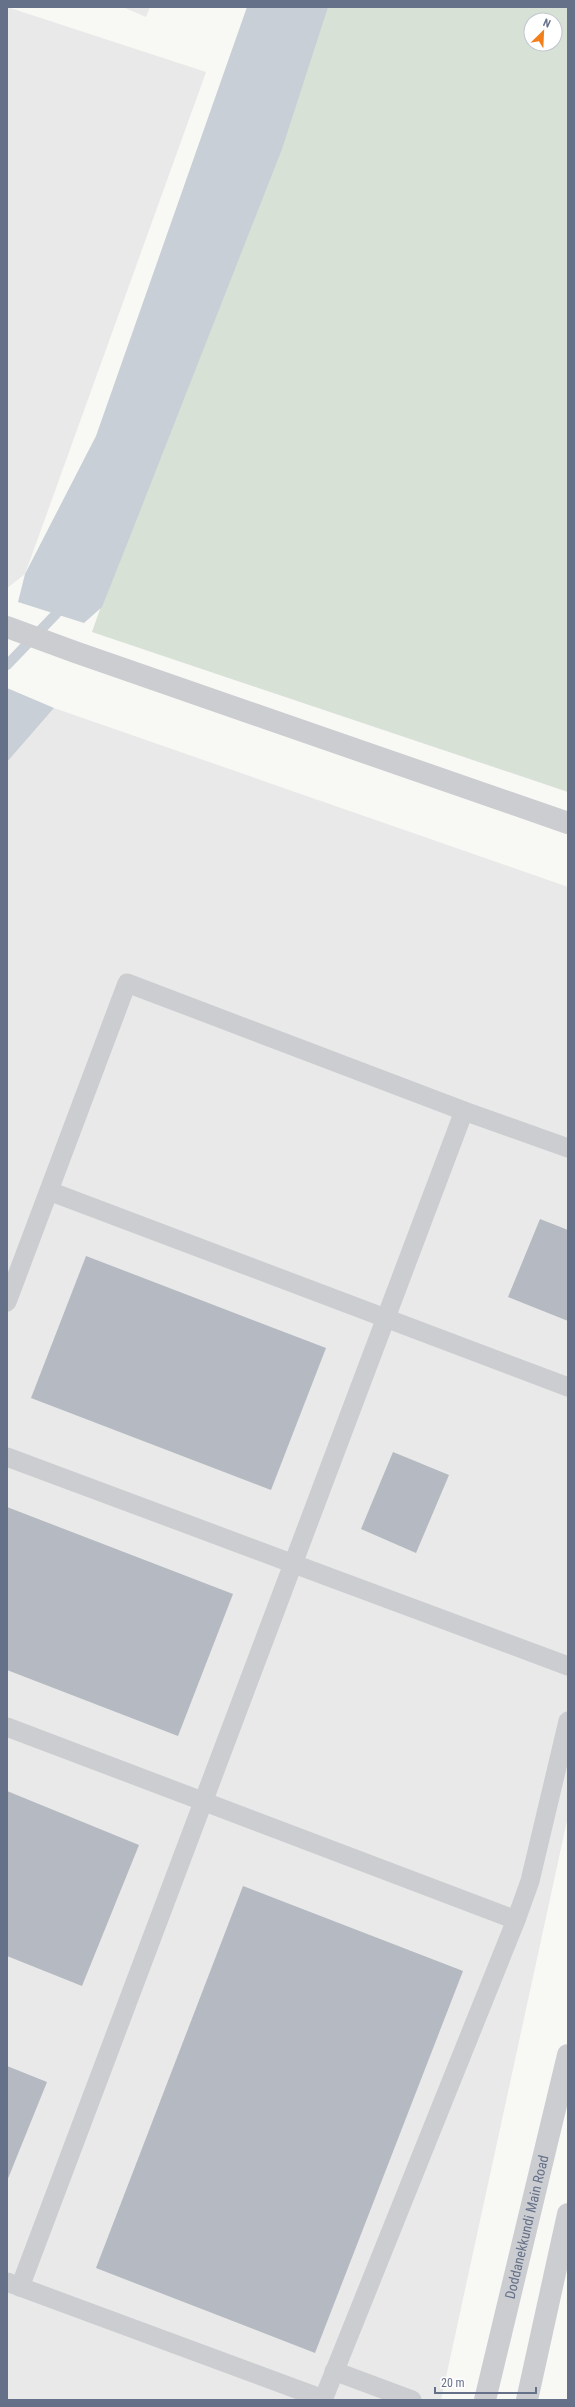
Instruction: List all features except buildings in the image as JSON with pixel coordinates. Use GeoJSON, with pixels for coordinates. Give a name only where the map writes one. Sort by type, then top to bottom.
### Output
{"type":"FeatureCollection","features":[{"type":"Feature","properties":{"kind":"street"},"geometry":{"type":"LineString","coordinates":[[7,627],[568,823]]}},
{"type":"Feature","properties":{"kind":"street","name":"Doddanekkundi Main Road"},"geometry":{"type":"LineString","coordinates":[[485,2400],[568,2055]]}},
{"type":"Feature","properties":{"kind":"street"},"geometry":{"type":"LineString","coordinates":[[527,2400],[568,2214]]}},
{"type":"Feature","properties":{"kind":"lane"},"geometry":{"type":"LineString","coordinates":[[7,1302],[127,983],[464,1111],[568,1148]]}},
{"type":"Feature","properties":{"kind":"lane"},"geometry":{"type":"LineString","coordinates":[[464,1111],[203,1802],[13,2284],[323,2399],[516,1920],[530,1880],[568,1721]]}},
{"type":"Feature","properties":{"kind":"lane"},"geometry":{"type":"LineString","coordinates":[[49,1190],[568,1387]]}},
{"type":"Feature","properties":{"kind":"lane"},"geometry":{"type":"LineString","coordinates":[[7,1457],[568,1666]]}},
{"type":"Feature","properties":{"kind":"lane"},"geometry":{"type":"LineString","coordinates":[[7,1727],[516,1920]]}},
{"type":"Feature","properties":{"kind":"lane"},"geometry":{"type":"LineString","coordinates":[[334,2371],[412,2400]]}},
{"type":"Feature","properties":{"kind":"shaded area"},"geometry":{"type":"Polygon","coordinates":[[[7,7],[206,72],[25,574],[7,588],[7,7]]]}},
{"type":"Feature","properties":{"kind":"shaded area"},"geometry":{"type":"Polygon","coordinates":[[[123,7],[150,7],[146,17],[123,7]]]}},
{"type":"Feature","properties":{"kind":"shaded area"},"geometry":{"type":"Polygon","coordinates":[[[247,7],[328,7],[282,149],[102,607],[84,623],[18,602],[25,574],[96,436],[247,7]]]}},
{"type":"Feature","properties":{"kind":"shaded area"},"geometry":{"type":"Polygon","coordinates":[[[312,7],[568,7],[568,792],[92,632],[312,7]]]}},
{"type":"Feature","properties":{"kind":"shaded area"},"geometry":{"type":"Polygon","coordinates":[[[7,688],[54,708],[7,762],[7,688]]]}},
{"type":"Feature","properties":{"kind":"shaded area"},"geometry":{"type":"Polygon","coordinates":[[[54,708],[568,887],[568,1816],[441,2400],[7,2400],[7,762],[54,708]]]}},
{"type":"Feature","properties":{"kind":"waterway"},"geometry":{"type":"LineString","coordinates":[[7,665],[56,614],[63,602]]}}]}
